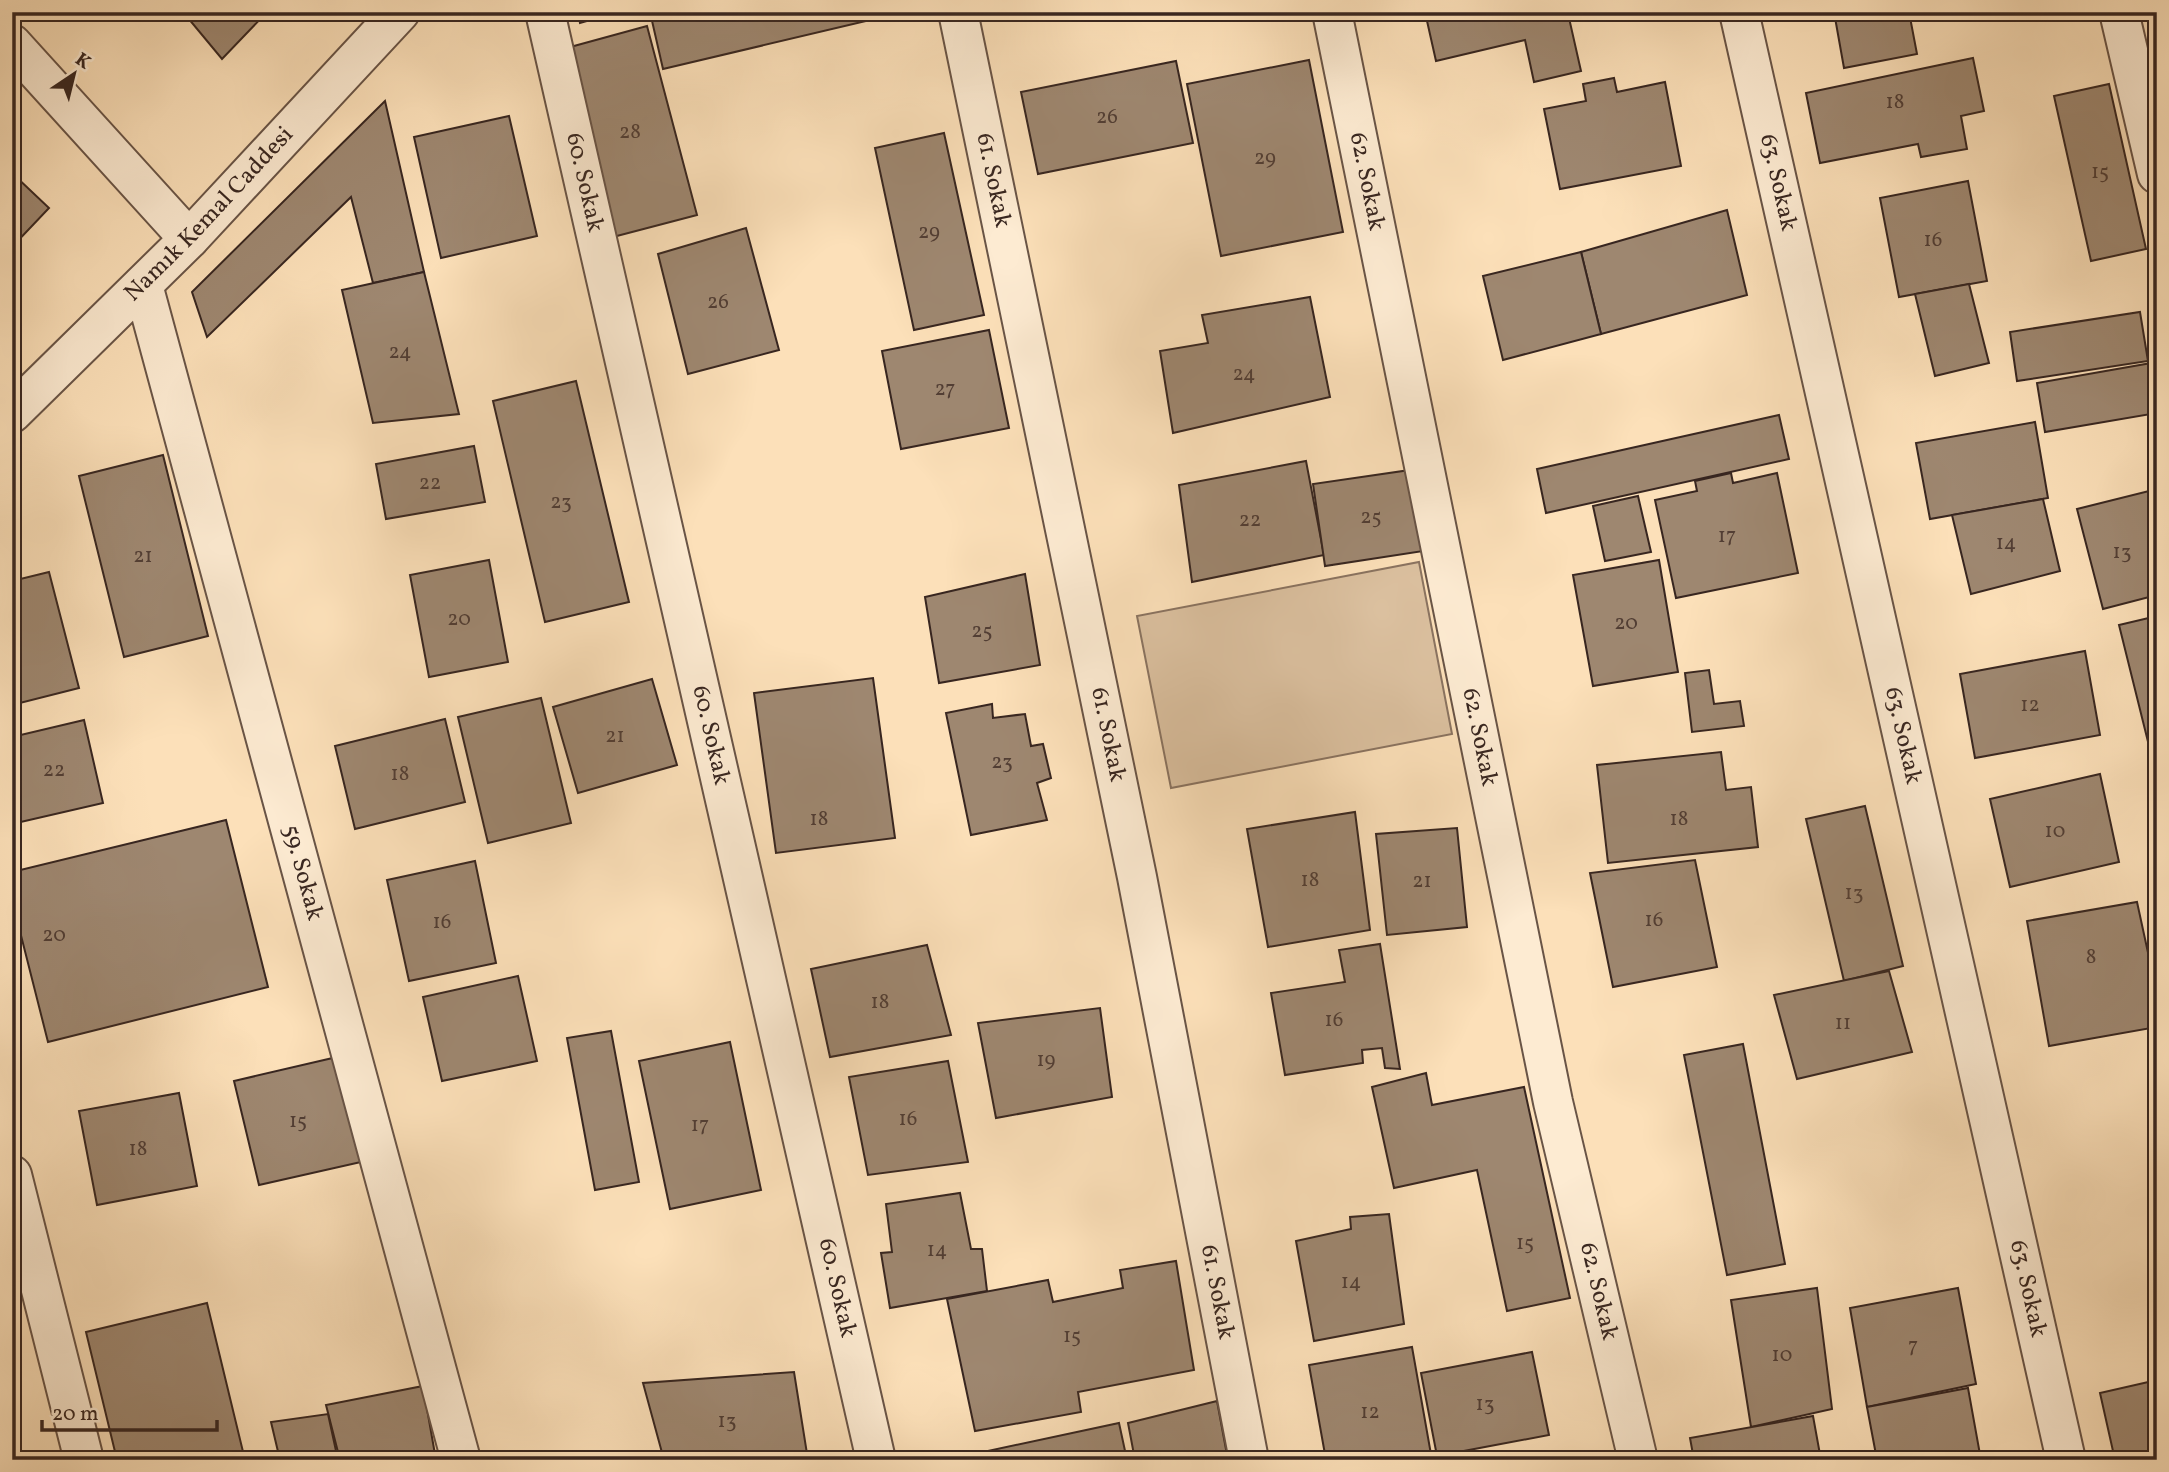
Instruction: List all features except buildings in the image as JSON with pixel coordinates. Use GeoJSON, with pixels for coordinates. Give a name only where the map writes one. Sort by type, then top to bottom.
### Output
{"type":"FeatureCollection","features":[{"type":"Feature","properties":{"kind":"street","name":"Namık Kemal Caddesi"},"geometry":{"type":"LineString","coordinates":[[12,413],[189,239],[400,12]]}},
{"type":"Feature","properties":{"kind":"street","name":"60. Sokak"},"geometry":{"type":"LineString","coordinates":[[545,12],[876,1460]]}},
{"type":"Feature","properties":{"kind":"street","name":"61. Sokak"},"geometry":{"type":"LineString","coordinates":[[958,12],[1139,891],[1249,1460]]}},
{"type":"Feature","properties":{"kind":"street","name":"62. Sokak"},"geometry":{"type":"LineString","coordinates":[[1332,12],[1553,1102],[1638,1460]]}},
{"type":"Feature","properties":{"kind":"street","name":"63. Sokak"},"geometry":{"type":"LineString","coordinates":[[1739,12],[2066,1460]]}},
{"type":"Feature","properties":{"kind":"street"},"geometry":{"type":"LineString","coordinates":[[2119,12],[2157,174]]}},
{"type":"Feature","properties":{"kind":"street"},"geometry":{"type":"LineString","coordinates":[[12,44],[189,239]]}},
{"type":"Feature","properties":{"kind":"street","name":"59. Sokak"},"geometry":{"type":"LineString","coordinates":[[143,285],[461,1460]]}},
{"type":"Feature","properties":{"kind":"street"},"geometry":{"type":"LineString","coordinates":[[12,1175],[84,1460]]}},
{"type":"Feature","properties":{"kind":"shaded area"},"geometry":{"type":"Polygon","coordinates":[[[1419,562],[1452,734],[1171,788],[1137,616],[1419,562]]]}}]}
